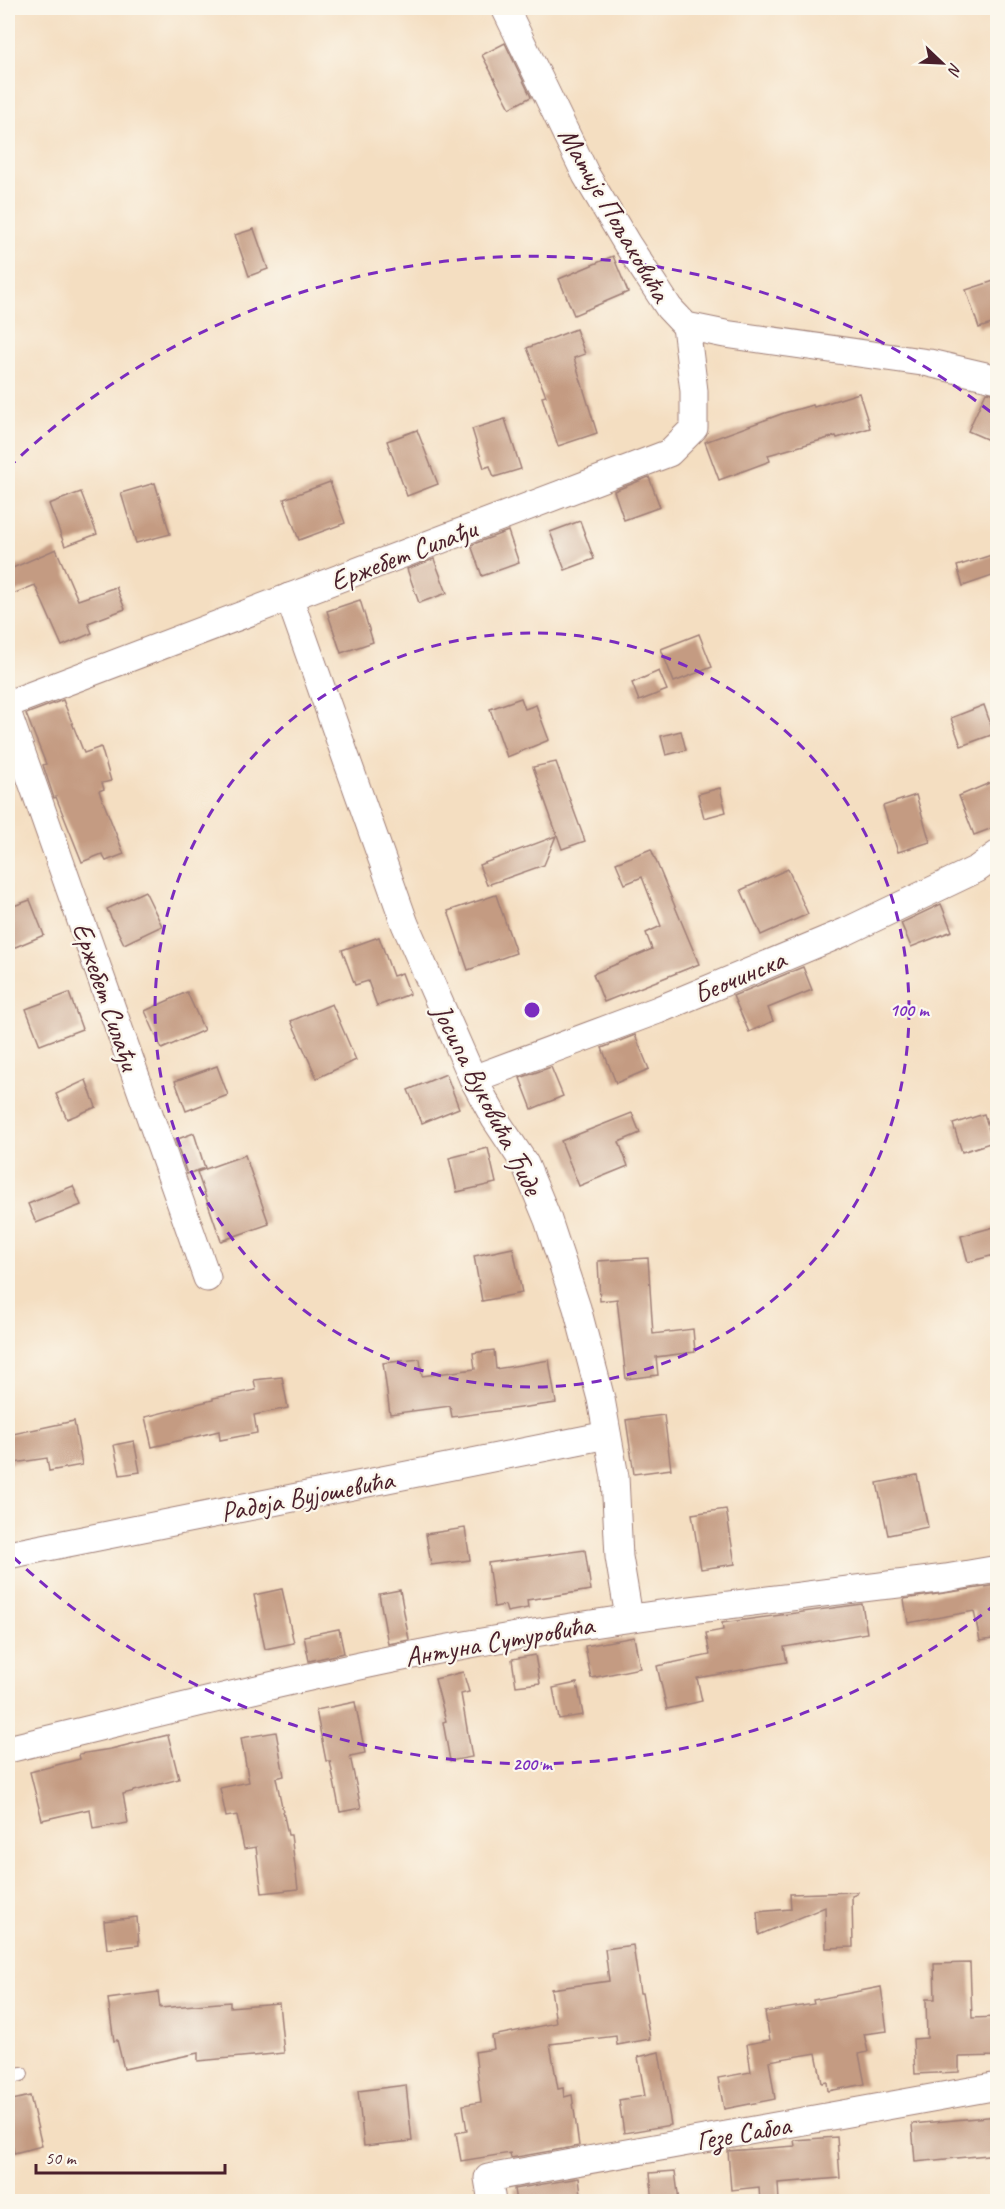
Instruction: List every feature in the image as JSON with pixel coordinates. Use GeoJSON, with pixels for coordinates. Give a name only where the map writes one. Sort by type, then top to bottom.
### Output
{"type":"FeatureCollection","features":[{"type":"Feature","properties":{"kind":"street","name":"Матије Пољаковића"},"geometry":{"type":"LineString","coordinates":[[506,8],[586,175],[669,308],[686,326],[725,334],[929,363],[998,379]]}},
{"type":"Feature","properties":{"kind":"street","name":"Ержебет Силађи"},"geometry":{"type":"LineString","coordinates":[[8,704],[669,453],[694,428],[694,391],[686,326]]}},
{"type":"Feature","properties":{"kind":"street","name":"Јосипа Вуковића Ђиде"},"geometry":{"type":"LineString","coordinates":[[289,597],[405,924],[473,1079],[495,1119],[525,1164],[548,1220],[577,1308],[601,1399],[615,1477],[619,1557],[629,1617]]}},
{"type":"Feature","properties":{"kind":"street","name":"Ержебет Силађи"},"geometry":{"type":"LineString","coordinates":[[8,714],[207,1278]]}},
{"type":"Feature","properties":{"kind":"street","name":"Беочинска"},"geometry":{"type":"LineString","coordinates":[[473,1079],[658,1010],[845,932],[976,869],[998,854]]}},
{"type":"Feature","properties":{"kind":"street","name":"Радоја Вујошевића"},"geometry":{"type":"LineString","coordinates":[[8,1555],[607,1435]]}},
{"type":"Feature","properties":{"kind":"street","name":"Антуна Сутуровића"},"geometry":{"type":"LineString","coordinates":[[8,1749],[351,1668],[438,1650],[629,1617],[946,1578],[998,1569]]}},
{"type":"Feature","properties":{"kind":"street","name":"Гезе Сабоа"},"geometry":{"type":"LineString","coordinates":[[490,2190],[998,2086]]}},
{"type":"Feature","properties":{"kind":"building"},"geometry":{"type":"Polygon","coordinates":[[[505,43],[531,97],[510,108],[482,55],[505,43]]]}},
{"type":"Feature","properties":{"kind":"building"},"geometry":{"type":"Polygon","coordinates":[[[254,229],[268,269],[249,276],[235,235],[254,229]]]}},
{"type":"Feature","properties":{"kind":"building"},"geometry":{"type":"Polygon","coordinates":[[[613,256],[628,292],[574,315],[559,279],[613,256]]]}},
{"type":"Feature","properties":{"kind":"building"},"geometry":{"type":"Polygon","coordinates":[[[994,281],[998,292],[998,322],[979,328],[966,290],[994,281]]]}},
{"type":"Feature","properties":{"kind":"building"},"geometry":{"type":"Polygon","coordinates":[[[576,329],[585,354],[574,358],[597,433],[558,446],[542,397],[546,396],[527,348],[576,329]]]}},
{"type":"Feature","properties":{"kind":"building"},"geometry":{"type":"Polygon","coordinates":[[[986,392],[998,394],[998,444],[968,431],[986,392]]]}},
{"type":"Feature","properties":{"kind":"building"},"geometry":{"type":"Polygon","coordinates":[[[859,393],[870,428],[768,455],[770,461],[719,480],[705,442],[784,413],[813,405],[814,407],[859,393]]]}},
{"type":"Feature","properties":{"kind":"building"},"geometry":{"type":"Polygon","coordinates":[[[505,419],[521,469],[494,477],[490,466],[484,468],[472,429],[505,419]]]}},
{"type":"Feature","properties":{"kind":"building"},"geometry":{"type":"Polygon","coordinates":[[[417,430],[438,484],[407,496],[387,441],[417,430]]]}},
{"type":"Feature","properties":{"kind":"building"},"geometry":{"type":"Polygon","coordinates":[[[649,477],[660,507],[624,520],[614,491],[649,477]]]}},
{"type":"Feature","properties":{"kind":"building"},"geometry":{"type":"Polygon","coordinates":[[[330,482],[345,523],[299,540],[284,499],[330,482]]]}},
{"type":"Feature","properties":{"kind":"building"},"geometry":{"type":"Polygon","coordinates":[[[155,483],[170,534],[136,543],[121,493],[155,483]]]}},
{"type":"Feature","properties":{"kind":"building"},"geometry":{"type":"Polygon","coordinates":[[[81,492],[97,534],[65,546],[49,504],[81,492]]]}},
{"type":"Feature","properties":{"kind":"building"},"geometry":{"type":"Polygon","coordinates":[[[580,521],[594,559],[565,570],[550,532],[580,521]]]}},
{"type":"Feature","properties":{"kind":"building"},"geometry":{"type":"Polygon","coordinates":[[[508,531],[519,563],[482,576],[471,545],[508,531]]]}},
{"type":"Feature","properties":{"kind":"building"},"geometry":{"type":"Polygon","coordinates":[[[56,549],[78,600],[116,587],[125,609],[88,623],[92,633],[62,646],[35,585],[8,596],[8,570],[56,549]]]}},
{"type":"Feature","properties":{"kind":"building"},"geometry":{"type":"Polygon","coordinates":[[[998,553],[998,574],[963,586],[957,566],[998,553]]]}},
{"type":"Feature","properties":{"kind":"building"},"geometry":{"type":"Polygon","coordinates":[[[434,559],[447,593],[419,603],[407,569],[434,559]]]}},
{"type":"Feature","properties":{"kind":"building"},"geometry":{"type":"Polygon","coordinates":[[[360,600],[373,642],[341,653],[327,611],[360,600]]]}},
{"type":"Feature","properties":{"kind":"building"},"geometry":{"type":"Polygon","coordinates":[[[699,634],[712,667],[674,682],[661,649],[699,634]]]}},
{"type":"Feature","properties":{"kind":"building"},"geometry":{"type":"Polygon","coordinates":[[[659,671],[667,690],[639,701],[632,683],[659,671]]]}},
{"type":"Feature","properties":{"kind":"building"},"geometry":{"type":"Polygon","coordinates":[[[521,698],[525,709],[536,705],[549,740],[507,757],[490,709],[521,698]]]}},
{"type":"Feature","properties":{"kind":"building"},"geometry":{"type":"Polygon","coordinates":[[[63,700],[84,753],[101,747],[111,781],[102,783],[104,789],[99,791],[124,854],[106,861],[102,854],[82,862],[56,797],[54,798],[43,765],[46,764],[26,714],[63,700]]]}},
{"type":"Feature","properties":{"kind":"building"},"geometry":{"type":"Polygon","coordinates":[[[984,705],[994,734],[961,746],[951,718],[984,705]]]}},
{"type":"Feature","properties":{"kind":"building"},"geometry":{"type":"Polygon","coordinates":[[[681,731],[686,750],[666,755],[661,736],[681,731]]]}},
{"type":"Feature","properties":{"kind":"building"},"geometry":{"type":"Polygon","coordinates":[[[556,762],[585,841],[562,849],[533,767],[556,762]]]}},
{"type":"Feature","properties":{"kind":"building"},"geometry":{"type":"Polygon","coordinates":[[[992,782],[998,796],[998,826],[974,835],[959,796],[992,782]]]}},
{"type":"Feature","properties":{"kind":"building"},"geometry":{"type":"Polygon","coordinates":[[[720,788],[726,812],[704,818],[698,794],[720,788]]]}},
{"type":"Feature","properties":{"kind":"building"},"geometry":{"type":"Polygon","coordinates":[[[916,795],[930,842],[898,852],[883,806],[916,795]]]}},
{"type":"Feature","properties":{"kind":"building"},"geometry":{"type":"Polygon","coordinates":[[[556,836],[544,865],[487,885],[479,865],[556,836]]]}},
{"type":"Feature","properties":{"kind":"building"},"geometry":{"type":"Polygon","coordinates":[[[651,849],[699,964],[604,1002],[593,974],[652,949],[646,933],[661,926],[642,877],[625,884],[616,863],[651,849]]]}},
{"type":"Feature","properties":{"kind":"building"},"geometry":{"type":"Polygon","coordinates":[[[788,869],[808,914],[761,935],[741,890],[788,869]]]}},
{"type":"Feature","properties":{"kind":"building"},"geometry":{"type":"Polygon","coordinates":[[[145,891],[162,926],[124,944],[107,909],[145,891]]]}},
{"type":"Feature","properties":{"kind":"building"},"geometry":{"type":"Polygon","coordinates":[[[496,895],[516,953],[468,970],[448,911],[496,895]]]}},
{"type":"Feature","properties":{"kind":"building"},"geometry":{"type":"Polygon","coordinates":[[[30,900],[44,935],[8,950],[8,908],[30,900]]]}},
{"type":"Feature","properties":{"kind":"building"},"geometry":{"type":"Polygon","coordinates":[[[941,904],[952,931],[911,947],[901,923],[941,904]]]}},
{"type":"Feature","properties":{"kind":"building"},"geometry":{"type":"Polygon","coordinates":[[[379,937],[393,976],[402,973],[410,994],[377,1006],[368,981],[355,985],[342,950],[379,937]]]}},
{"type":"Feature","properties":{"kind":"building"},"geometry":{"type":"Polygon","coordinates":[[[803,967],[812,990],[768,1008],[773,1021],[749,1032],[733,996],[803,967]]]}},
{"type":"Feature","properties":{"kind":"building"},"geometry":{"type":"Polygon","coordinates":[[[187,992],[204,1030],[162,1049],[145,1011],[187,992]]]}},
{"type":"Feature","properties":{"kind":"building"},"geometry":{"type":"Polygon","coordinates":[[[69,993],[82,1029],[40,1045],[26,1009],[69,993]]]}},
{"type":"Feature","properties":{"kind":"building"},"geometry":{"type":"Polygon","coordinates":[[[332,1004],[356,1060],[317,1078],[291,1021],[332,1004]]]}},
{"type":"Feature","properties":{"kind":"building"},"geometry":{"type":"Polygon","coordinates":[[[635,1035],[649,1069],[616,1083],[602,1048],[635,1035]]]}},
{"type":"Feature","properties":{"kind":"building"},"geometry":{"type":"Polygon","coordinates":[[[217,1066],[228,1095],[186,1111],[175,1081],[217,1066]]]}},
{"type":"Feature","properties":{"kind":"building"},"geometry":{"type":"Polygon","coordinates":[[[551,1067],[563,1096],[532,1109],[520,1078],[551,1067]]]}},
{"type":"Feature","properties":{"kind":"building"},"geometry":{"type":"Polygon","coordinates":[[[446,1074],[459,1108],[422,1123],[408,1090],[446,1074]]]}},
{"type":"Feature","properties":{"kind":"building"},"geometry":{"type":"Polygon","coordinates":[[[86,1080],[96,1107],[67,1119],[56,1094],[86,1080]]]}},
{"type":"Feature","properties":{"kind":"building"},"geometry":{"type":"Polygon","coordinates":[[[632,1113],[640,1133],[619,1142],[628,1166],[579,1186],[561,1141],[632,1113]]]}},
{"type":"Feature","properties":{"kind":"building"},"geometry":{"type":"Polygon","coordinates":[[[984,1114],[993,1142],[962,1152],[953,1124],[984,1114]]]}},
{"type":"Feature","properties":{"kind":"building"},"geometry":{"type":"Polygon","coordinates":[[[194,1133],[205,1168],[187,1174],[175,1140],[194,1133]]]}},
{"type":"Feature","properties":{"kind":"building"},"geometry":{"type":"Polygon","coordinates":[[[488,1148],[496,1183],[457,1192],[449,1158],[488,1148]]]}},
{"type":"Feature","properties":{"kind":"building"},"geometry":{"type":"Polygon","coordinates":[[[245,1155],[269,1224],[221,1241],[197,1172],[245,1155]]]}},
{"type":"Feature","properties":{"kind":"building"},"geometry":{"type":"Polygon","coordinates":[[[73,1186],[81,1205],[36,1223],[28,1204],[73,1186]]]}},
{"type":"Feature","properties":{"kind":"building"},"geometry":{"type":"Polygon","coordinates":[[[998,1226],[998,1254],[968,1262],[961,1236],[998,1226]]]}},
{"type":"Feature","properties":{"kind":"building"},"geometry":{"type":"Polygon","coordinates":[[[513,1248],[522,1293],[482,1301],[474,1256],[513,1248]]]}},
{"type":"Feature","properties":{"kind":"building"},"geometry":{"type":"Polygon","coordinates":[[[648,1258],[653,1334],[693,1329],[695,1352],[656,1357],[658,1375],[626,1379],[617,1299],[600,1301],[598,1261],[648,1258]]]}},
{"type":"Feature","properties":{"kind":"building"},"geometry":{"type":"Polygon","coordinates":[[[494,1350],[496,1369],[549,1360],[556,1403],[452,1417],[450,1406],[390,1414],[383,1363],[420,1359],[422,1376],[475,1369],[473,1353],[494,1350]]]}},
{"type":"Feature","properties":{"kind":"building"},"geometry":{"type":"Polygon","coordinates":[[[282,1377],[288,1408],[254,1415],[257,1433],[220,1440],[219,1431],[152,1447],[145,1417],[213,1400],[213,1398],[256,1390],[254,1380],[282,1377]]]}},
{"type":"Feature","properties":{"kind":"building"},"geometry":{"type":"Polygon","coordinates":[[[664,1415],[671,1469],[634,1474],[626,1420],[664,1415]]]}},
{"type":"Feature","properties":{"kind":"building"},"geometry":{"type":"Polygon","coordinates":[[[74,1421],[82,1465],[49,1471],[47,1458],[8,1464],[8,1435],[74,1421]]]}},
{"type":"Feature","properties":{"kind":"building"},"geometry":{"type":"Polygon","coordinates":[[[134,1441],[140,1472],[120,1475],[114,1445],[134,1441]]]}},
{"type":"Feature","properties":{"kind":"building"},"geometry":{"type":"Polygon","coordinates":[[[917,1475],[928,1527],[888,1535],[877,1483],[917,1475]]]}},
{"type":"Feature","properties":{"kind":"building"},"geometry":{"type":"Polygon","coordinates":[[[726,1509],[735,1564],[701,1569],[692,1514],[726,1509]]]}},
{"type":"Feature","properties":{"kind":"building"},"geometry":{"type":"Polygon","coordinates":[[[465,1528],[470,1560],[431,1565],[426,1534],[465,1528]]]}},
{"type":"Feature","properties":{"kind":"building"},"geometry":{"type":"Polygon","coordinates":[[[585,1550],[591,1590],[527,1600],[528,1608],[507,1612],[505,1605],[494,1607],[488,1563],[585,1550]]]}},
{"type":"Feature","properties":{"kind":"building"},"geometry":{"type":"Polygon","coordinates":[[[998,1585],[998,1638],[980,1641],[974,1611],[908,1623],[904,1599],[998,1585]]]}},
{"type":"Feature","properties":{"kind":"building"},"geometry":{"type":"Polygon","coordinates":[[[282,1589],[294,1643],[265,1649],[254,1595],[282,1589]]]}},
{"type":"Feature","properties":{"kind":"building"},"geometry":{"type":"Polygon","coordinates":[[[400,1590],[409,1640],[388,1644],[379,1594],[400,1590]]]}},
{"type":"Feature","properties":{"kind":"building"},"geometry":{"type":"Polygon","coordinates":[[[862,1604],[867,1633],[784,1647],[787,1662],[697,1678],[702,1701],[667,1709],[657,1666],[710,1655],[706,1633],[723,1630],[722,1623],[862,1604]]]}},
{"type":"Feature","properties":{"kind":"building"},"geometry":{"type":"Polygon","coordinates":[[[339,1629],[344,1653],[309,1661],[304,1636],[339,1629]]]}},
{"type":"Feature","properties":{"kind":"building"},"geometry":{"type":"Polygon","coordinates":[[[634,1637],[640,1668],[591,1678],[585,1646],[634,1637]]]}},
{"type":"Feature","properties":{"kind":"building"},"geometry":{"type":"Polygon","coordinates":[[[535,1655],[540,1683],[516,1686],[512,1659],[535,1655]]]}},
{"type":"Feature","properties":{"kind":"building"},"geometry":{"type":"Polygon","coordinates":[[[463,1672],[469,1692],[461,1694],[472,1757],[450,1761],[443,1722],[446,1721],[435,1679],[463,1672]]]}},
{"type":"Feature","properties":{"kind":"building"},"geometry":{"type":"Polygon","coordinates":[[[577,1683],[583,1715],[559,1719],[553,1688],[577,1683]]]}},
{"type":"Feature","properties":{"kind":"building"},"geometry":{"type":"Polygon","coordinates":[[[355,1702],[365,1753],[350,1756],[361,1808],[340,1812],[330,1761],[326,1761],[316,1710],[355,1702]]]}},
{"type":"Feature","properties":{"kind":"building"},"geometry":{"type":"Polygon","coordinates":[[[276,1732],[284,1776],[276,1778],[288,1835],[291,1835],[298,1889],[262,1893],[256,1847],[244,1849],[237,1815],[226,1817],[220,1788],[249,1782],[241,1738],[276,1732]]]}},
{"type":"Feature","properties":{"kind":"building"},"geometry":{"type":"Polygon","coordinates":[[[168,1735],[179,1779],[123,1794],[128,1823],[93,1829],[90,1809],[42,1820],[30,1772],[80,1759],[79,1754],[168,1735]]]}},
{"type":"Feature","properties":{"kind":"building"},"geometry":{"type":"Polygon","coordinates":[[[857,1892],[852,1896],[853,1947],[826,1948],[825,1907],[759,1935],[757,1912],[791,1909],[790,1894],[857,1892]]]}},
{"type":"Feature","properties":{"kind":"building"},"geometry":{"type":"Polygon","coordinates":[[[137,1917],[139,1945],[107,1949],[104,1921],[137,1917]]]}},
{"type":"Feature","properties":{"kind":"building"},"geometry":{"type":"Polygon","coordinates":[[[633,1945],[650,2039],[617,2045],[616,2036],[550,2044],[558,2089],[563,2088],[564,2097],[572,2095],[579,2146],[511,2158],[510,2153],[461,2161],[456,2133],[467,2131],[463,2105],[481,2102],[475,2052],[494,2049],[492,2036],[556,2023],[551,1989],[609,1981],[605,1949],[633,1945]]]}},
{"type":"Feature","properties":{"kind":"building"},"geometry":{"type":"Polygon","coordinates":[[[970,1963],[972,2018],[998,2017],[998,2056],[959,2057],[959,2072],[915,2074],[913,2039],[927,2038],[926,1999],[935,1999],[934,1964],[970,1963]]]}},
{"type":"Feature","properties":{"kind":"building"},"geometry":{"type":"Polygon","coordinates":[[[881,1987],[887,2031],[864,2034],[868,2052],[859,2054],[865,2084],[828,2091],[827,2082],[822,2083],[816,2053],[769,2061],[775,2099],[724,2109],[718,2078],[751,2072],[747,2044],[770,2040],[765,2012],[814,2004],[813,2000],[881,1987]]]}},
{"type":"Feature","properties":{"kind":"building"},"geometry":{"type":"Polygon","coordinates":[[[158,1992],[160,2008],[230,2002],[230,2007],[279,2003],[284,2053],[198,2061],[198,2053],[124,2069],[117,2040],[114,2041],[108,1999],[158,1992]]]}},
{"type":"Feature","properties":{"kind":"building"},"geometry":{"type":"Polygon","coordinates":[[[659,2052],[671,2125],[624,2133],[619,2100],[645,2096],[638,2057],[659,2052]]]}},
{"type":"Feature","properties":{"kind":"building"},"geometry":{"type":"Polygon","coordinates":[[[406,2085],[412,2141],[364,2146],[358,2091],[406,2085]]]}},
{"type":"Feature","properties":{"kind":"building"},"geometry":{"type":"Polygon","coordinates":[[[30,2096],[42,2146],[14,2153],[8,2126],[8,2101],[30,2096]]]}},
{"type":"Feature","properties":{"kind":"building"},"geometry":{"type":"Polygon","coordinates":[[[998,2116],[998,2154],[915,2162],[912,2124],[998,2116]]]}},
{"type":"Feature","properties":{"kind":"building"},"geometry":{"type":"Polygon","coordinates":[[[837,2137],[840,2178],[778,2183],[779,2202],[760,2202],[759,2187],[731,2190],[728,2151],[795,2146],[794,2140],[837,2137]]]}},
{"type":"Feature","properties":{"kind":"building"},"geometry":{"type":"Polygon","coordinates":[[[675,2171],[679,2202],[653,2202],[650,2173],[675,2171]]]}},
{"type":"Feature","properties":{"kind":"building"},"geometry":{"type":"Polygon","coordinates":[[[579,2178],[582,2202],[516,2202],[514,2189],[579,2178]]]}}]}
